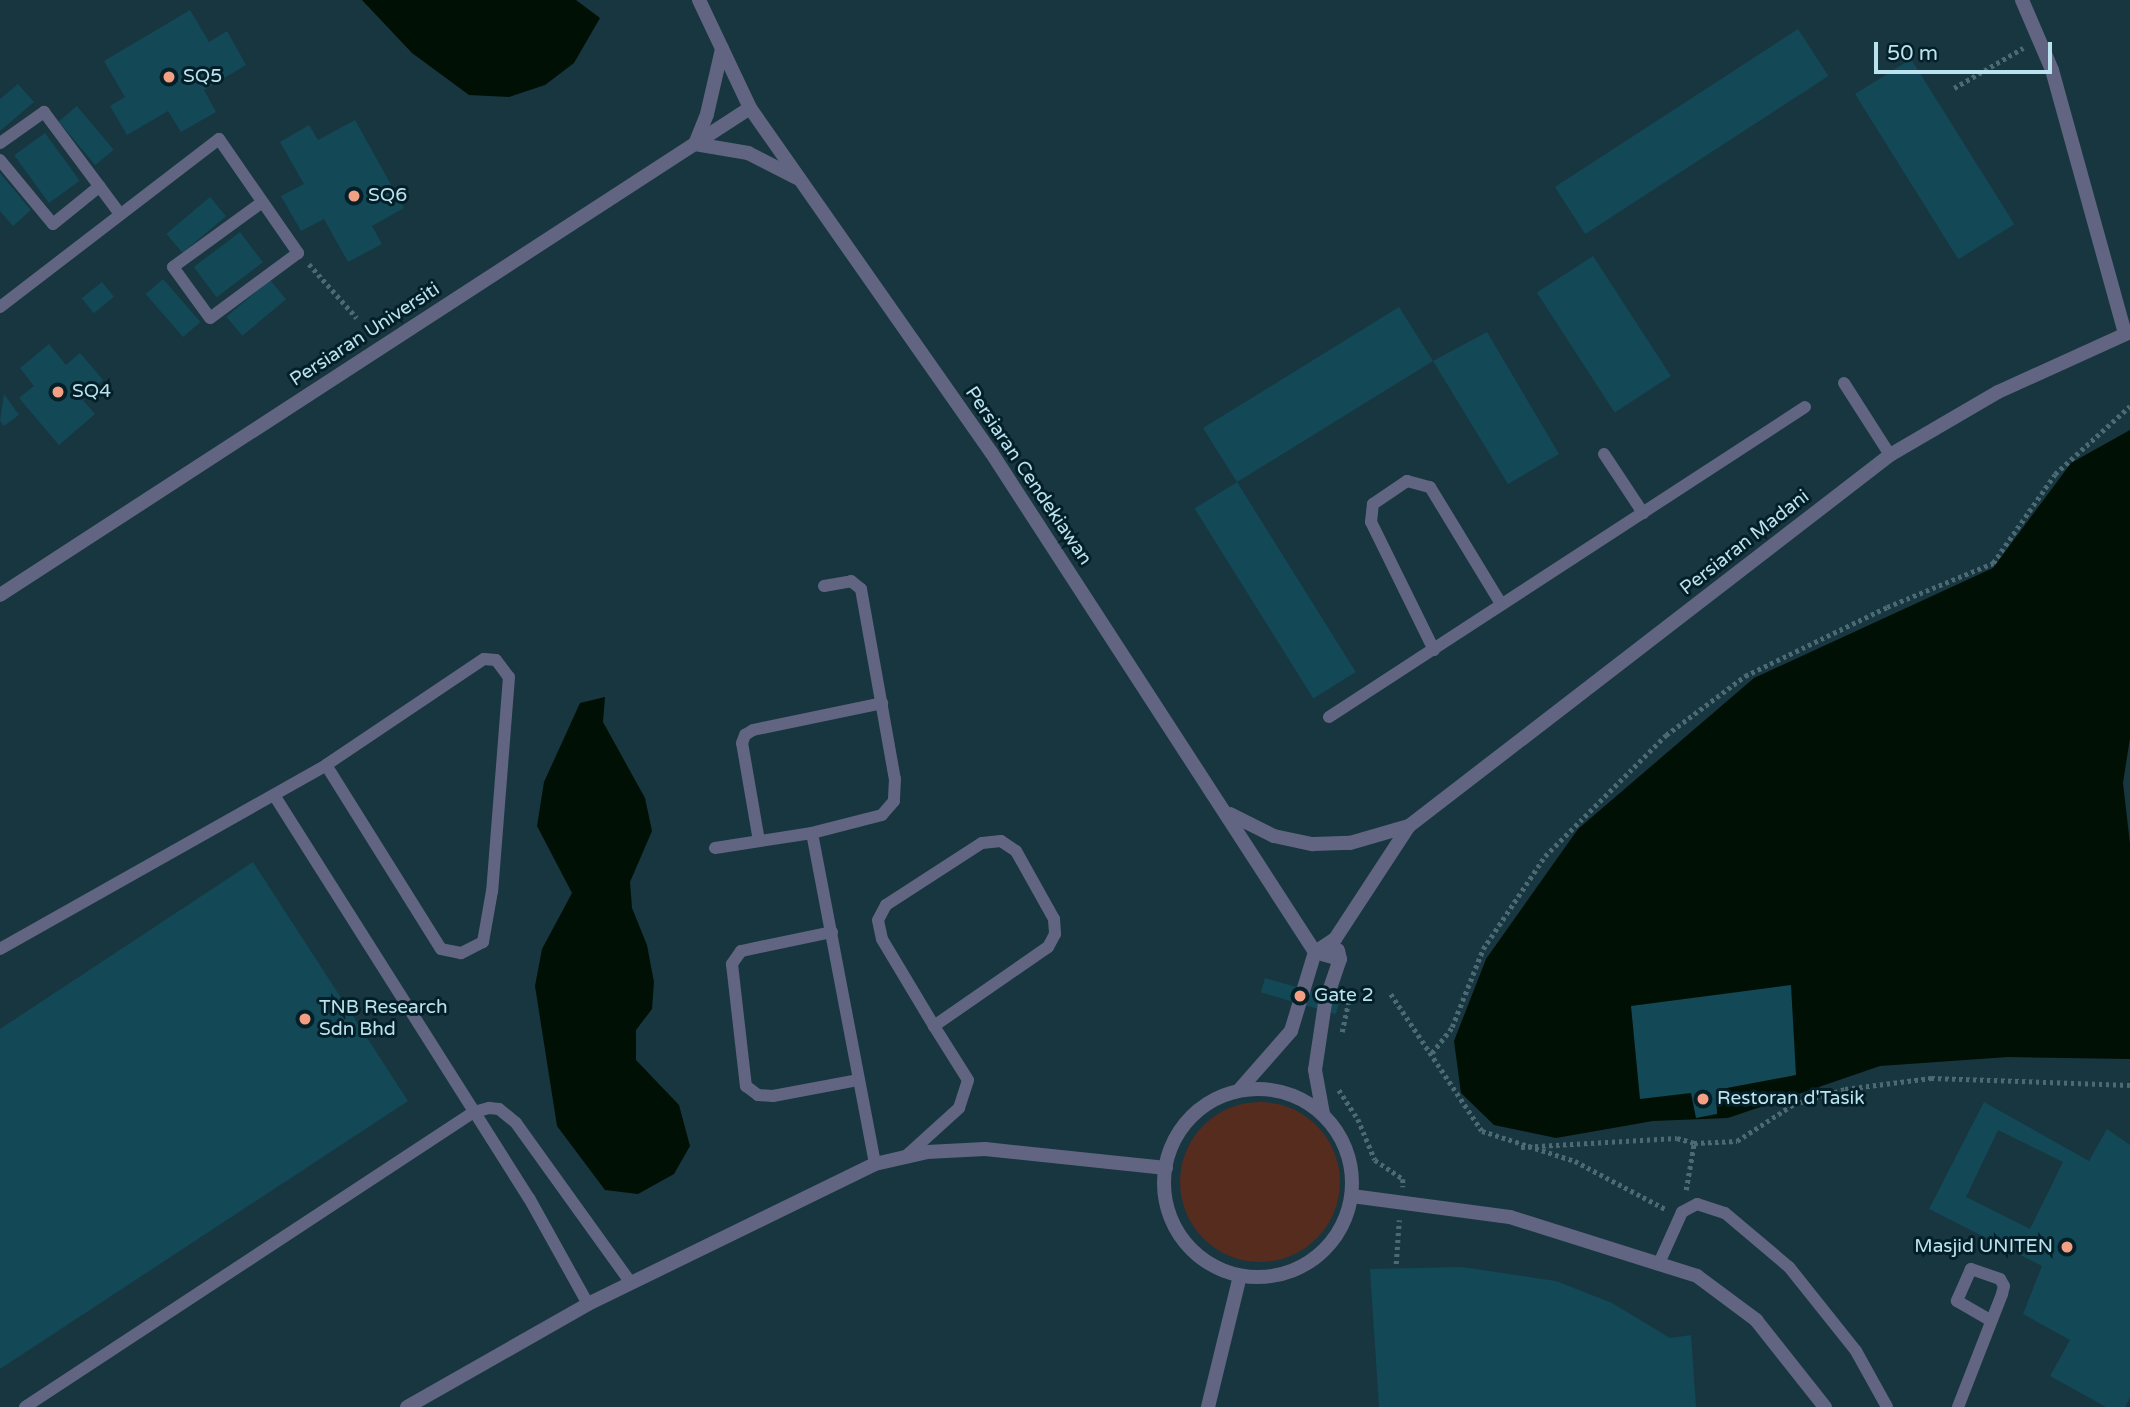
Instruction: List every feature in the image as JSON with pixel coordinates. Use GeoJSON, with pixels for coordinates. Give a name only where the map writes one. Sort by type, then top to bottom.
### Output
{"type":"FeatureCollection","features":[{"type":"Feature","properties":{"kind":"street","name":"Persiaran Cendekiawan"},"geometry":{"type":"LineString","coordinates":[[699,0],[750,108],[990,452],[1228,813],[1315,952]]}},
{"type":"Feature","properties":{"kind":"street"},"geometry":{"type":"LineString","coordinates":[[2022,0],[2052,69],[2127,332]]}},
{"type":"Feature","properties":{"kind":"street"},"geometry":{"type":"LineString","coordinates":[[722,49],[695,144],[748,153],[801,180]]}},
{"type":"Feature","properties":{"kind":"street","name":"Persiaran Universiti"},"geometry":{"type":"LineString","coordinates":[[0,595],[750,108]]}},
{"type":"Feature","properties":{"kind":"street","name":"Persiaran Madani"},"geometry":{"type":"LineString","coordinates":[[1409,826],[1890,455],[1998,392],[2127,332]]}},
{"type":"Feature","properties":{"kind":"street"},"geometry":{"type":"LineString","coordinates":[[1228,813],[1274,836],[1313,844],[1350,842],[1409,826]]}},
{"type":"Feature","properties":{"kind":"street"},"geometry":{"type":"LineString","coordinates":[[1240,1089],[1294,1095],[1323,1114],[1344,1143],[1352,1196],[1341,1228],[1320,1255],[1290,1272],[1240,1276],[1204,1259],[1177,1231],[1166,1201],[1166,1168],[1186,1123],[1212,1101],[1240,1089],[1291,1031],[1315,952],[1335,939],[1409,826]]}},
{"type":"Feature","properties":{"kind":"street"},"geometry":{"type":"LineString","coordinates":[[1323,1114],[1315,1070],[1325,1003],[1340,959],[1335,939]]}},
{"type":"Feature","properties":{"kind":"street"},"geometry":{"type":"LineString","coordinates":[[1315,952],[1340,959]]}},
{"type":"Feature","properties":{"kind":"street"},"geometry":{"type":"LineString","coordinates":[[407,1407],[588,1304],[875,1164],[905,1157],[985,1149],[1166,1168]]}},
{"type":"Feature","properties":{"kind":"street"},"geometry":{"type":"LineString","coordinates":[[1352,1196],[1510,1217],[1660,1261],[1696,1276],[1756,1320],[1825,1407]]}},
{"type":"Feature","properties":{"kind":"street"},"geometry":{"type":"LineString","coordinates":[[1208,1407],[1240,1276]]}},
{"type":"Feature","properties":{"kind":"lane"},"geometry":{"type":"LineString","coordinates":[[0,143],[44,113],[120,214]]}},
{"type":"Feature","properties":{"kind":"lane"},"geometry":{"type":"LineString","coordinates":[[0,307],[219,139],[298,253],[210,318],[173,267],[261,203]]}},
{"type":"Feature","properties":{"kind":"lane"},"geometry":{"type":"LineString","coordinates":[[0,160],[53,224],[100,186]]}},
{"type":"Feature","properties":{"kind":"lane"},"geometry":{"type":"LineString","coordinates":[[1844,383],[1890,455]]}},
{"type":"Feature","properties":{"kind":"lane"},"geometry":{"type":"LineString","coordinates":[[1329,717],[1434,650],[1500,602],[1805,407]]}},
{"type":"Feature","properties":{"kind":"lane"},"geometry":{"type":"LineString","coordinates":[[1604,454],[1643,513]]}},
{"type":"Feature","properties":{"kind":"lane"},"geometry":{"type":"LineString","coordinates":[[1434,650],[1371,522],[1373,504],[1407,481],[1430,487],[1500,602]]}},
{"type":"Feature","properties":{"kind":"lane"},"geometry":{"type":"LineString","coordinates":[[715,848],[812,833],[882,815],[894,800],[895,779],[861,589],[851,581],[824,586]]}},
{"type":"Feature","properties":{"kind":"lane"},"geometry":{"type":"LineString","coordinates":[[0,948],[326,765],[484,659],[496,660],[509,677],[492,891],[483,942],[461,953],[442,949],[326,765]]}},
{"type":"Feature","properties":{"kind":"lane"},"geometry":{"type":"LineString","coordinates":[[759,841],[742,743],[745,735],[882,703]]}},
{"type":"Feature","properties":{"kind":"lane"},"geometry":{"type":"LineString","coordinates":[[274,795],[474,1112],[588,1304]]}},
{"type":"Feature","properties":{"kind":"lane"},"geometry":{"type":"LineString","coordinates":[[812,833],[875,1164]]}},
{"type":"Feature","properties":{"kind":"lane"},"geometry":{"type":"LineString","coordinates":[[905,1157],[959,1108],[967,1095],[968,1080],[934,1026],[882,939],[878,920],[886,905],[918,884],[982,843],[1001,841],[1016,851],[1054,919],[1055,934],[1048,947],[934,1026]]}},
{"type":"Feature","properties":{"kind":"lane"},"geometry":{"type":"LineString","coordinates":[[832,932],[741,951],[732,964],[746,1086],[758,1095],[773,1096],[858,1080]]}},
{"type":"Feature","properties":{"kind":"lane"},"geometry":{"type":"LineString","coordinates":[[24,1407],[474,1112],[499,1109],[516,1123],[631,1283]]}},
{"type":"Feature","properties":{"kind":"lane"},"geometry":{"type":"LineString","coordinates":[[1660,1261],[1681,1214],[1697,1204],[1726,1213],[1788,1267],[1856,1351],[1887,1407]]}},
{"type":"Feature","properties":{"kind":"lane"},"geometry":{"type":"LineString","coordinates":[[1958,1407],[1991,1321]]}},
{"type":"Feature","properties":{"kind":"path"},"geometry":{"type":"LineString","coordinates":[[1954,88],[2023,48]]}},
{"type":"Feature","properties":{"kind":"path"},"geometry":{"type":"LineString","coordinates":[[298,253],[335,289],[357,318]]}},
{"type":"Feature","properties":{"kind":"path"},"geometry":{"type":"LineString","coordinates":[[1432,1054],[1452,1027],[1483,949],[1545,856],[1666,735],[1745,677],[1887,607],[1993,563],[2056,474],[2130,406]]}},
{"type":"Feature","properties":{"kind":"path"},"geometry":{"type":"LineString","coordinates":[[1391,994],[1482,1131],[1521,1147],[1575,1161],[1681,1214],[1694,1143]]}},
{"type":"Feature","properties":{"kind":"path"},"geometry":{"type":"LineString","coordinates":[[1340,1043],[1349,999]]}},
{"type":"Feature","properties":{"kind":"path"},"geometry":{"type":"LineString","coordinates":[[1521,1147],[1677,1138],[1694,1143],[1737,1141],[1794,1104],[1845,1089],[1907,1081],[1957,1078],[2130,1085]]}},
{"type":"Feature","properties":{"kind":"path"},"geometry":{"type":"LineString","coordinates":[[1332,1080],[1358,1119],[1375,1160],[1403,1180],[1396,1264]]}},
{"type":"Feature","properties":{"kind":"shaded area"},"geometry":{"type":"Polygon","coordinates":[[[0,0],[2130,0],[2130,1407],[0,1407],[0,0]]]}},
{"type":"Feature","properties":{"kind":"shaded area"},"geometry":{"type":"Polygon","coordinates":[[[362,0],[576,0],[600,18],[574,63],[545,85],[509,97],[469,95],[412,53],[362,0]]]}},
{"type":"Feature","properties":{"kind":"shaded area"},"geometry":{"type":"Polygon","coordinates":[[[2130,430],[2130,738],[2123,783],[2130,844],[2130,1059],[2008,1057],[1880,1066],[1728,1118],[1653,1121],[1556,1138],[1494,1125],[1461,1093],[1454,1041],[1486,959],[1578,829],[1754,678],[1993,568],[2071,463],[2130,430]]]}},
{"type":"Feature","properties":{"kind":"shaded area"},"geometry":{"type":"Polygon","coordinates":[[[605,697],[603,722],[645,798],[652,831],[630,882],[632,908],[647,945],[654,982],[652,1009],[636,1030],[636,1060],[679,1105],[690,1146],[674,1174],[638,1194],[605,1190],[557,1126],[535,986],[542,949],[572,893],[537,826],[544,782],[580,703],[605,697]]]}},
{"type":"Feature","properties":{"kind":"shaded area"},"geometry":{"type":"Polygon","coordinates":[[[1260,1102],[1291,1108],[1317,1125],[1334,1151],[1340,1182],[1334,1213],[1317,1239],[1291,1256],[1260,1262],[1229,1256],[1203,1239],[1186,1213],[1180,1182],[1186,1151],[1203,1125],[1229,1108],[1260,1102]]]}},
{"type":"Feature","properties":{"kind":"building","name":"SQ5"},"geometry":{"type":"Polygon","coordinates":[[[190,10],[209,42],[227,31],[246,65],[204,90],[216,112],[181,132],[168,111],[127,135],[110,106],[125,97],[104,61],[190,10]]]}},
{"type":"Feature","properties":{"kind":"building"},"geometry":{"type":"Polygon","coordinates":[[[1798,29],[1828,76],[1585,234],[1555,187],[1798,29]]]}},
{"type":"Feature","properties":{"kind":"building"},"geometry":{"type":"Polygon","coordinates":[[[1911,59],[2014,224],[1958,259],[1855,94],[1911,59]]]}},
{"type":"Feature","properties":{"kind":"building"},"geometry":{"type":"Polygon","coordinates":[[[18,84],[34,102],[0,131],[0,99],[18,84]]]}},
{"type":"Feature","properties":{"kind":"building"},"geometry":{"type":"Polygon","coordinates":[[[77,106],[114,150],[95,165],[59,121],[77,106]]]}},
{"type":"Feature","properties":{"kind":"building","name":"SQ6"},"geometry":{"type":"Polygon","coordinates":[[[355,120],[404,208],[372,226],[382,244],[348,262],[324,219],[301,231],[281,196],[304,184],[280,142],[309,125],[318,140],[355,120]]]}},
{"type":"Feature","properties":{"kind":"building"},"geometry":{"type":"Polygon","coordinates":[[[45,133],[80,181],[49,203],[14,155],[45,133]]]}},
{"type":"Feature","properties":{"kind":"building"},"geometry":{"type":"Polygon","coordinates":[[[0,173],[31,210],[13,226],[0,211],[0,173]]]}},
{"type":"Feature","properties":{"kind":"building"},"geometry":{"type":"Polygon","coordinates":[[[210,197],[226,216],[182,253],[166,234],[210,197]]]}},
{"type":"Feature","properties":{"kind":"building"},"geometry":{"type":"Polygon","coordinates":[[[240,232],[263,262],[217,297],[194,267],[240,232]]]}},
{"type":"Feature","properties":{"kind":"building"},"geometry":{"type":"Polygon","coordinates":[[[1593,256],[1671,376],[1615,412],[1537,292],[1593,256]]]}},
{"type":"Feature","properties":{"kind":"building"},"geometry":{"type":"Polygon","coordinates":[[[163,279],[200,322],[183,337],[146,294],[163,279]]]}},
{"type":"Feature","properties":{"kind":"building"},"geometry":{"type":"Polygon","coordinates":[[[270,280],[286,299],[242,336],[226,317],[270,280]]]}},
{"type":"Feature","properties":{"kind":"building"},"geometry":{"type":"Polygon","coordinates":[[[102,282],[114,297],[94,313],[82,298],[102,282]]]}},
{"type":"Feature","properties":{"kind":"building"},"geometry":{"type":"Polygon","coordinates":[[[1399,307],[1433,361],[1237,482],[1203,428],[1399,307]]]}},
{"type":"Feature","properties":{"kind":"building"},"geometry":{"type":"Polygon","coordinates":[[[1487,332],[1559,454],[1508,484],[1433,361],[1487,332]]]}},
{"type":"Feature","properties":{"kind":"building","name":"SQ4"},"geometry":{"type":"Polygon","coordinates":[[[49,344],[66,365],[80,353],[103,380],[82,399],[95,414],[59,445],[19,398],[34,386],[20,368],[49,344]]]}},
{"type":"Feature","properties":{"kind":"building"},"geometry":{"type":"Polygon","coordinates":[[[4,394],[19,415],[4,426],[0,421],[4,394]]]}},
{"type":"Feature","properties":{"kind":"building"},"geometry":{"type":"Polygon","coordinates":[[[1237,482],[1356,672],[1313,698],[1195,508],[1237,482]]]}},
{"type":"Feature","properties":{"kind":"building"},"geometry":{"type":"Polygon","coordinates":[[[253,862],[408,1101],[0,1369],[0,1029],[253,862]]]}},
{"type":"Feature","properties":{"kind":"building","name":"Gate 2"},"geometry":{"type":"Polygon","coordinates":[[[1265,978],[1340,999],[1336,1014],[1261,992],[1265,978]]]}},
{"type":"Feature","properties":{"kind":"building"},"geometry":{"type":"Polygon","coordinates":[[[1791,985],[1796,1075],[1716,1090],[1717,1114],[1696,1118],[1691,1093],[1640,1099],[1631,1006],[1791,985]]]}},
{"type":"Feature","properties":{"kind":"building","name":"Masjid UNITEN"},"geometry":{"type":"Polygon","coordinates":[[[1984,1102],[2089,1161],[2107,1129],[2130,1145],[2130,1397],[2125,1407],[2106,1407],[2050,1376],[2070,1340],[2023,1314],[2042,1266],[1929,1209],[1984,1102]],[[1998,1130],[1966,1197],[2030,1229],[2063,1162],[1998,1130]]]}},
{"type":"Feature","properties":{"kind":"building"},"geometry":{"type":"Polygon","coordinates":[[[1462,1267],[1556,1281],[1612,1303],[1670,1338],[1691,1335],[1696,1407],[1379,1407],[1370,1269],[1462,1267]]]}},
{"type":"Feature","properties":{"kind":"place","name":"SQ5"},"geometry":{"type":"Point","coordinates":[169,77]}},
{"type":"Feature","properties":{"kind":"place","name":"SQ6"},"geometry":{"type":"Point","coordinates":[354,196]}},
{"type":"Feature","properties":{"kind":"place","name":"SQ4"},"geometry":{"type":"Point","coordinates":[58,392]}},
{"type":"Feature","properties":{"kind":"place","name":"Gate 2"},"geometry":{"type":"Point","coordinates":[1300,996]}},
{"type":"Feature","properties":{"kind":"place","name":"TNB Research Sdn Bhd"},"geometry":{"type":"Point","coordinates":[305,1019]}},
{"type":"Feature","properties":{"kind":"place","name":"Restoran d'Tasik"},"geometry":{"type":"Point","coordinates":[1703,1099]}},
{"type":"Feature","properties":{"kind":"place","name":"Masjid UNITEN"},"geometry":{"type":"Point","coordinates":[2067,1247]}}]}
